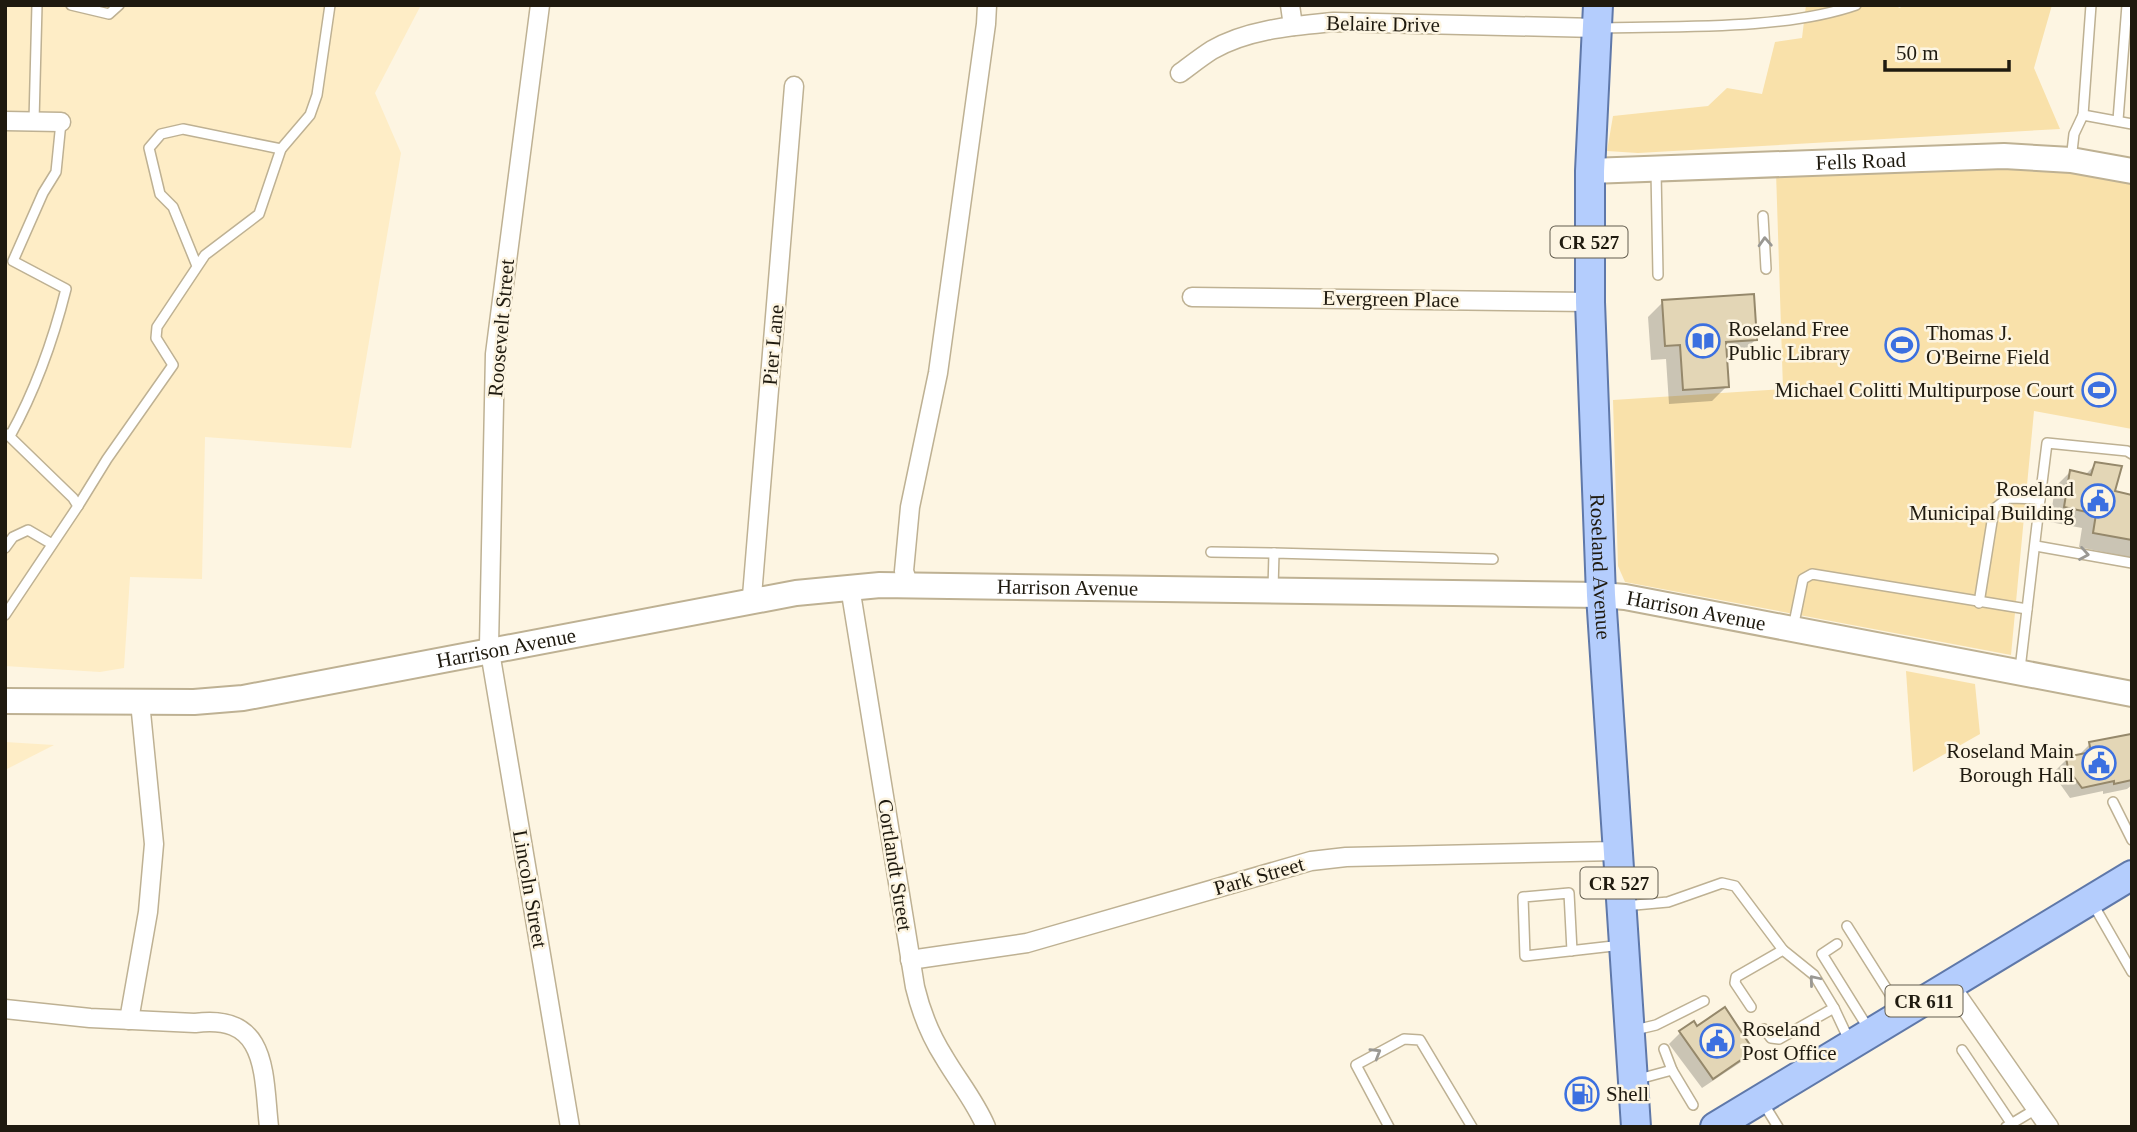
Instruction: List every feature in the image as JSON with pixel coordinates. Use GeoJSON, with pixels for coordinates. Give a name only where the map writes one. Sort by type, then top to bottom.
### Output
{"type":"FeatureCollection","features":[{"type":"Feature","properties":{"kind":"main road","name":"Roseland Avenue"},"geometry":{"type":"LineString","coordinates":[[1597,17],[1590,171],[1590,302],[1601,595],[1636,1127]]}},
{"type":"Feature","properties":{"kind":"main road","name":"CR 611"},"geometry":{"type":"LineString","coordinates":[[1715,1127],[2132,875]]}},
{"type":"Feature","properties":{"kind":"street","name":"Roosevelt Street"},"geometry":{"type":"LineString","coordinates":[[490,652],[495,354],[540,5]]}},
{"type":"Feature","properties":{"kind":"street"},"geometry":{"type":"LineString","coordinates":[[909,586],[904,571],[910,507],[938,373],[985,38],[987,5]]}},
{"type":"Feature","properties":{"kind":"street"},"geometry":{"type":"LineString","coordinates":[[1290,5],[1293,26]]}},
{"type":"Feature","properties":{"kind":"street","name":"Belaire Drive"},"geometry":{"type":"LineString","coordinates":[[1180,72],[1213,50],[1233,41],[1293,26],[1334,22],[1597,17]]}},
{"type":"Feature","properties":{"kind":"street","name":"Pier Lane"},"geometry":{"type":"LineString","coordinates":[[749,603],[752,596],[794,86]]}},
{"type":"Feature","properties":{"kind":"street"},"geometry":{"type":"LineString","coordinates":[[5,121],[61,122]]}},
{"type":"Feature","properties":{"kind":"street","name":"Fells Road"},"geometry":{"type":"LineString","coordinates":[[1590,171],[2004,156],[2071,160],[2132,171]]}},
{"type":"Feature","properties":{"kind":"street","name":"Evergreen Place"},"geometry":{"type":"LineString","coordinates":[[1192,297],[1590,302]]}},
{"type":"Feature","properties":{"kind":"street","name":"Harrison Avenue"},"geometry":{"type":"LineString","coordinates":[[5,701],[194,702],[243,698],[796,593],[850,587],[909,586],[1577,593],[1625,597],[2132,694]]}},
{"type":"Feature","properties":{"kind":"street","name":"Cortlandt Street"},"geometry":{"type":"LineString","coordinates":[[850,587],[910,960],[922,1013],[931,1035],[986,1127]]}},
{"type":"Feature","properties":{"kind":"street","name":"Lincoln Street"},"geometry":{"type":"LineString","coordinates":[[490,652],[570,1127]]}},
{"type":"Feature","properties":{"kind":"street"},"geometry":{"type":"LineString","coordinates":[[129,1020],[148,912],[154,844],[141,702]]}},
{"type":"Feature","properties":{"kind":"street","name":"Park Street"},"geometry":{"type":"LineString","coordinates":[[910,960],[1027,943],[1311,861],[1346,857],[1616,851]]}},
{"type":"Feature","properties":{"kind":"street"},"geometry":{"type":"LineString","coordinates":[[1950,985],[2049,1127]]}},
{"type":"Feature","properties":{"kind":"street"},"geometry":{"type":"LineString","coordinates":[[5,1009],[129,1020],[195,1023],[208,1021],[239,1029],[248,1036],[262,1060],[269,1127]]}},
{"type":"Feature","properties":{"kind":"lane"},"geometry":{"type":"LineString","coordinates":[[34,121],[37,5]]}},
{"type":"Feature","properties":{"kind":"lane"},"geometry":{"type":"LineString","coordinates":[[71,5],[109,14],[119,5]]}},
{"type":"Feature","properties":{"kind":"lane"},"geometry":{"type":"LineString","coordinates":[[5,615],[107,459],[173,365],[156,338],[157,327],[205,255],[259,214],[281,149],[310,115],[314,105],[330,5]]}},
{"type":"Feature","properties":{"kind":"lane"},"geometry":{"type":"LineString","coordinates":[[1597,17],[1735,24],[1786,19],[1856,5]]}},
{"type":"Feature","properties":{"kind":"lane"},"geometry":{"type":"LineString","coordinates":[[2071,160],[2074,134],[2083,115],[2091,5]]}},
{"type":"Feature","properties":{"kind":"lane"},"geometry":{"type":"LineString","coordinates":[[2118,120],[2127,5]]}},
{"type":"Feature","properties":{"kind":"lane"},"geometry":{"type":"LineString","coordinates":[[2083,115],[2132,124]]}},
{"type":"Feature","properties":{"kind":"lane"},"geometry":{"type":"LineString","coordinates":[[5,268],[13,261],[43,193],[56,172],[61,122]]}},
{"type":"Feature","properties":{"kind":"lane"},"geometry":{"type":"LineString","coordinates":[[197,266],[173,207],[160,194],[149,148],[162,134],[183,129],[281,149]]}},
{"type":"Feature","properties":{"kind":"lane"},"geometry":{"type":"LineString","coordinates":[[1656,169],[1658,275]]}},
{"type":"Feature","properties":{"kind":"lane"},"geometry":{"type":"LineString","coordinates":[[1763,216],[1766,269]]}},
{"type":"Feature","properties":{"kind":"lane"},"geometry":{"type":"LineString","coordinates":[[13,261],[66,289],[55,335],[32,397],[8,434],[78,506]]}},
{"type":"Feature","properties":{"kind":"lane"},"geometry":{"type":"LineString","coordinates":[[2020,673],[2047,443],[2127,451],[2132,454]]}},
{"type":"Feature","properties":{"kind":"lane"},"geometry":{"type":"LineString","coordinates":[[1979,603],[1994,509],[2008,498],[2040,499]]}},
{"type":"Feature","properties":{"kind":"lane"},"geometry":{"type":"LineString","coordinates":[[5,548],[13,537],[28,530],[52,544]]}},
{"type":"Feature","properties":{"kind":"lane"},"geometry":{"type":"LineString","coordinates":[[2036,546],[2132,563]]}},
{"type":"Feature","properties":{"kind":"lane"},"geometry":{"type":"LineString","coordinates":[[1210,552],[1493,559]]}},
{"type":"Feature","properties":{"kind":"lane"},"geometry":{"type":"LineString","coordinates":[[1273,591],[1274,553]]}},
{"type":"Feature","properties":{"kind":"lane"},"geometry":{"type":"LineString","coordinates":[[1793,629],[1803,579],[1812,574],[2027,609]]}},
{"type":"Feature","properties":{"kind":"lane"},"geometry":{"type":"LineString","coordinates":[[2113,802],[2132,840]]}},
{"type":"Feature","properties":{"kind":"lane"},"geometry":{"type":"LineString","coordinates":[[1621,907],[1668,902],[1722,883],[1735,886],[1783,950],[1814,975],[1834,1008],[1861,1039]]}},
{"type":"Feature","properties":{"kind":"lane"},"geometry":{"type":"LineString","coordinates":[[1572,951],[1569,893],[1524,897],[1525,956],[1572,951],[1623,945]]}},
{"type":"Feature","properties":{"kind":"lane"},"geometry":{"type":"LineString","coordinates":[[2091,900],[2132,972]]}},
{"type":"Feature","properties":{"kind":"lane"},"geometry":{"type":"LineString","coordinates":[[1847,926],[1902,1013]]}},
{"type":"Feature","properties":{"kind":"lane"},"geometry":{"type":"LineString","coordinates":[[1837,944],[1822,954],[1861,1039]]}},
{"type":"Feature","properties":{"kind":"lane"},"geometry":{"type":"LineString","coordinates":[[1751,1007],[1735,983],[1736,977],[1783,950]]}},
{"type":"Feature","properties":{"kind":"lane"},"geometry":{"type":"LineString","coordinates":[[1630,1031],[1656,1025],[1704,1001]]}},
{"type":"Feature","properties":{"kind":"lane"},"geometry":{"type":"LineString","coordinates":[[1764,1029],[1771,1038],[1779,1039],[1834,1008]]}},
{"type":"Feature","properties":{"kind":"lane"},"geometry":{"type":"LineString","coordinates":[[1389,1127],[1356,1065],[1404,1039],[1420,1040],[1472,1127]]}},
{"type":"Feature","properties":{"kind":"lane"},"geometry":{"type":"LineString","coordinates":[[1664,1049],[1672,1070],[1693,1105]]}},
{"type":"Feature","properties":{"kind":"lane"},"geometry":{"type":"LineString","coordinates":[[1962,1050],[2008,1125],[2036,1109]]}},
{"type":"Feature","properties":{"kind":"lane"},"geometry":{"type":"LineString","coordinates":[[1633,1080],[1672,1070]]}},
{"type":"Feature","properties":{"kind":"lane"},"geometry":{"type":"LineString","coordinates":[[1761,1099],[1778,1127]]}},
{"type":"Feature","properties":{"kind":"shaded area"},"geometry":{"type":"Polygon","coordinates":[[[5,5],[421,5],[375,93],[401,153],[351,448],[205,437],[202,579],[130,577],[124,668],[100,672],[5,666],[5,5]]]}},
{"type":"Feature","properties":{"kind":"shaded area"},"geometry":{"type":"Polygon","coordinates":[[[1806,5],[1897,5],[1899,8],[1906,5],[2052,5],[2034,68],[2060,129],[1638,153],[1607,151],[1613,116],[1708,106],[1727,88],[1762,94],[1775,42],[1802,38],[1806,5]]]}},
{"type":"Feature","properties":{"kind":"shaded area"},"geometry":{"type":"Polygon","coordinates":[[[2005,161],[2132,180],[2132,429],[2034,411],[2011,655],[1625,582],[1618,566],[1613,400],[1783,389],[1776,172],[2005,161]]]}},
{"type":"Feature","properties":{"kind":"shaded area"},"geometry":{"type":"Polygon","coordinates":[[[1906,671],[1975,684],[1980,734],[1913,772],[1906,671]]]}},
{"type":"Feature","properties":{"kind":"shaded area"},"geometry":{"type":"Polygon","coordinates":[[[5,742],[54,745],[5,770],[5,742]]]}},
{"type":"Feature","properties":{"kind":"building","name":"Roseland Free Public Library"},"geometry":{"type":"Polygon","coordinates":[[[1754,294],[1757,340],[1726,342],[1729,387],[1683,390],[1680,345],[1665,346],[1662,300],[1754,294]]]}},
{"type":"Feature","properties":{"kind":"building","name":"Roseland Municipal Building"},"geometry":{"type":"Polygon","coordinates":[[[2095,462],[2122,466],[2115,491],[2132,495],[2132,540],[2093,533],[2096,514],[2064,507],[2070,470],[2091,475],[2095,462]]]}},
{"type":"Feature","properties":{"kind":"building","name":"Roseland Main Borough Hall"},"geometry":{"type":"Polygon","coordinates":[[[2131,734],[2132,780],[2082,788],[2068,769],[2066,757],[2091,752],[2089,742],[2131,734]]]}},
{"type":"Feature","properties":{"kind":"building","name":"Roseland Post Office"},"geometry":{"type":"Polygon","coordinates":[[[1725,1007],[1754,1051],[1713,1079],[1679,1031],[1694,1021],[1697,1026],[1725,1007]]]}},
{"type":"Feature","properties":{"kind":"place","name":"Roseland Free Public Library"},"geometry":{"type":"Point","coordinates":[1703,341]}},
{"type":"Feature","properties":{"kind":"place","name":"Thomas J. O'Beirne Field"},"geometry":{"type":"Point","coordinates":[1902,345]}},
{"type":"Feature","properties":{"kind":"place","name":"Michael Colitti Multipurpose Court"},"geometry":{"type":"Point","coordinates":[2099,390]}},
{"type":"Feature","properties":{"kind":"place","name":"Roseland Municipal Building"},"geometry":{"type":"Point","coordinates":[2098,501]}},
{"type":"Feature","properties":{"kind":"place","name":"Roseland Main Borough Hall"},"geometry":{"type":"Point","coordinates":[2099,763]}},
{"type":"Feature","properties":{"kind":"place","name":"Roseland Post Office"},"geometry":{"type":"Point","coordinates":[1717,1041]}},
{"type":"Feature","properties":{"kind":"place","name":"Shell"},"geometry":{"type":"Point","coordinates":[1582,1094]}}]}
